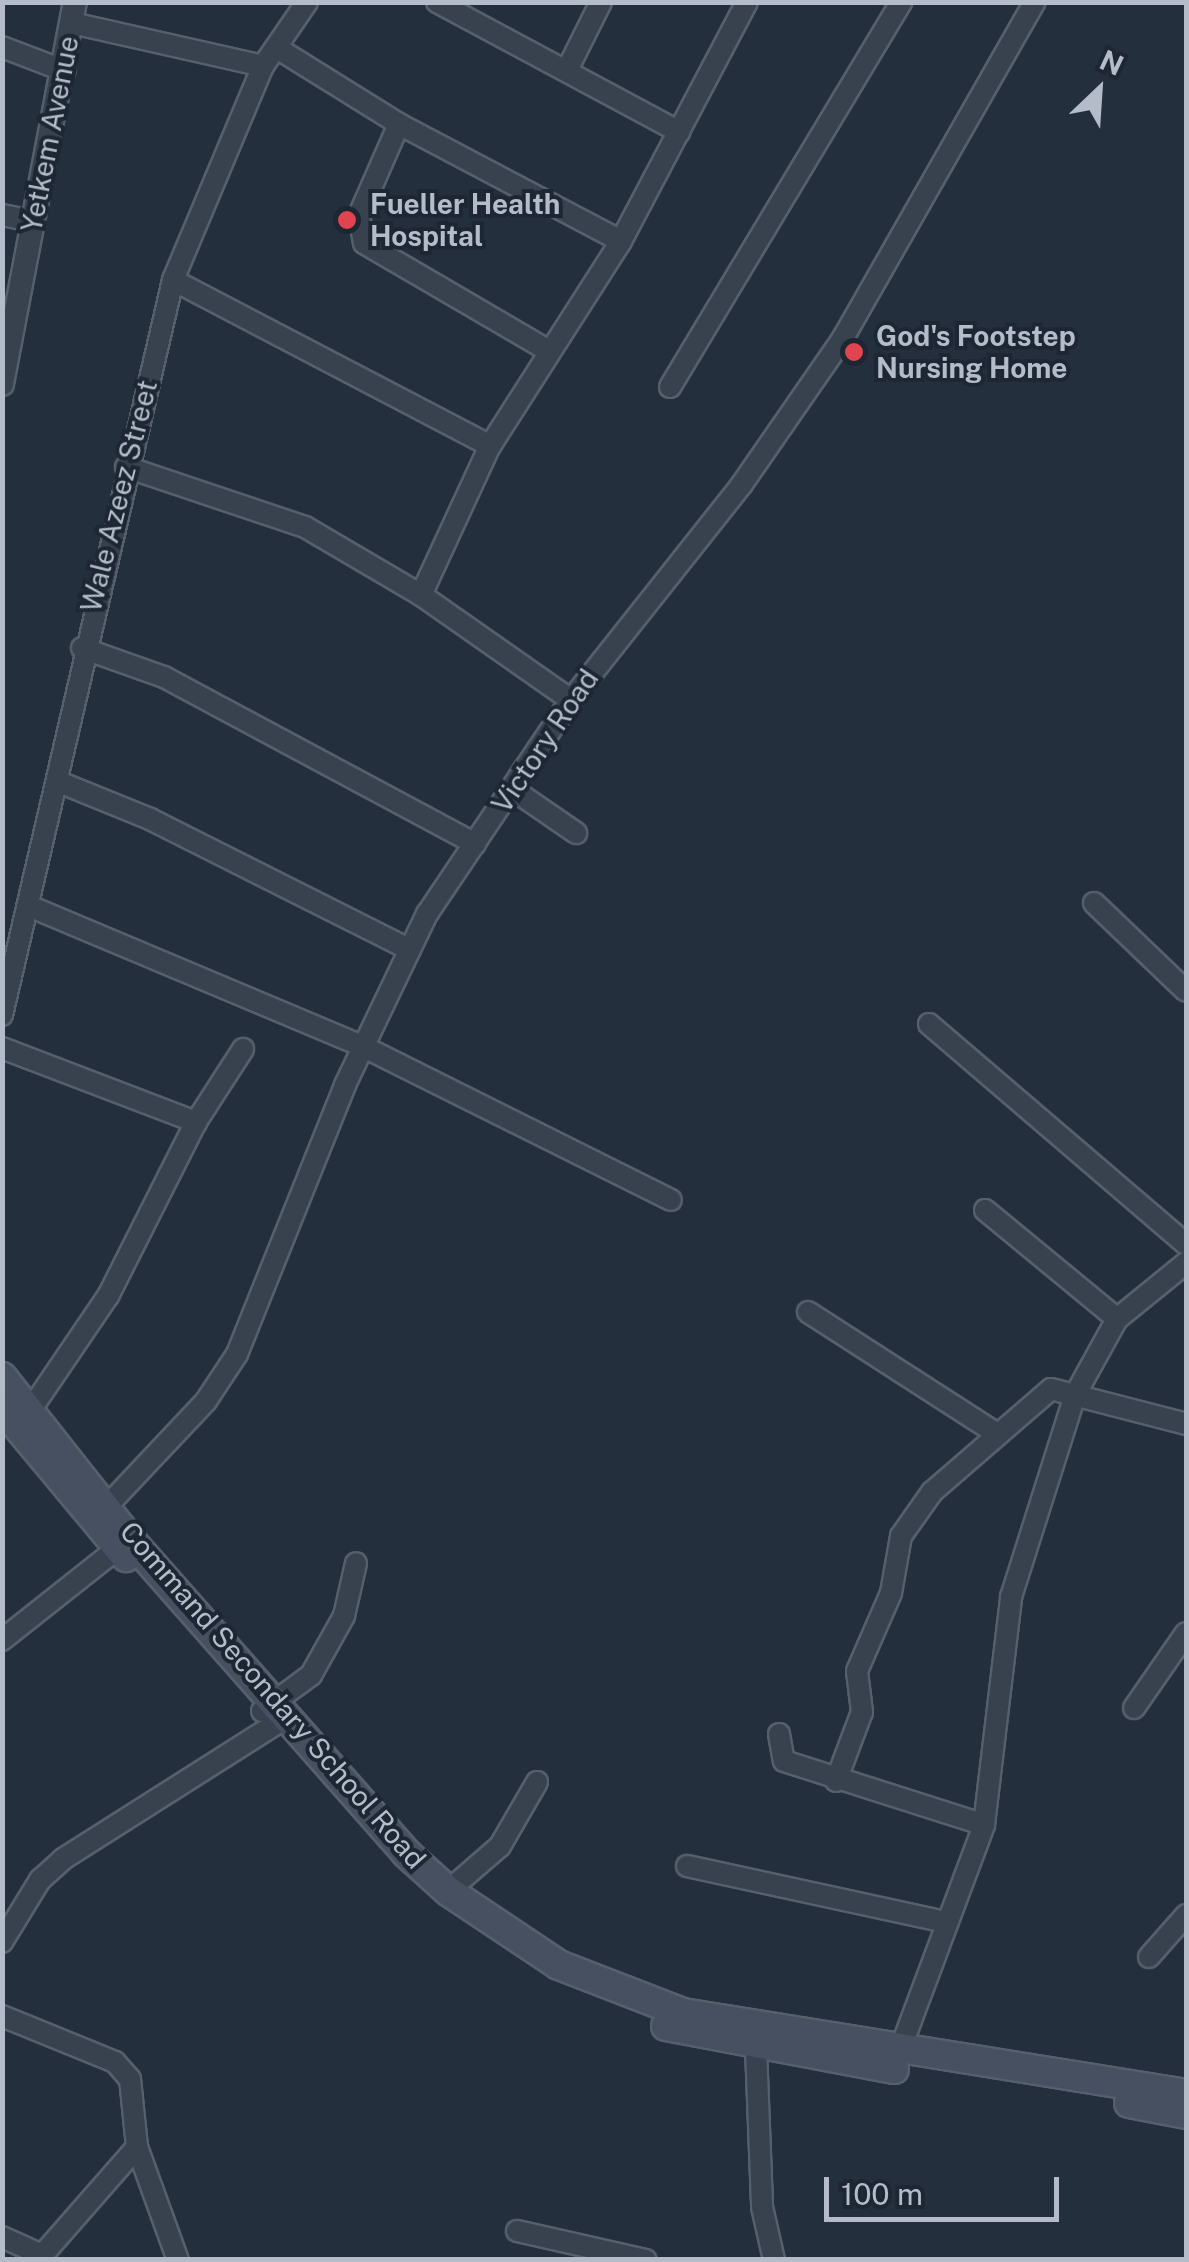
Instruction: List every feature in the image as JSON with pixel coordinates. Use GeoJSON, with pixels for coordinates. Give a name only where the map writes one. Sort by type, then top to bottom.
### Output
{"type":"FeatureCollection","features":[{"type":"Feature","properties":{"kind":"main road","name":"Command Secondary School Road"},"geometry":{"type":"LineString","coordinates":[[2,1376],[32,1408],[109,1504],[144,1556],[275,1715],[401,1859],[437,1888]]}},
{"type":"Feature","properties":{"kind":"main road","name":"Command Secondary School Road"},"geometry":{"type":"LineString","coordinates":[[2,1408],[118,1548],[275,1715]]}},
{"type":"Feature","properties":{"kind":"main road"},"geometry":{"type":"LineString","coordinates":[[437,1888],[591,2002],[756,2048],[868,2056],[900,2050],[1186,2094]]}},
{"type":"Feature","properties":{"kind":"main road"},"geometry":{"type":"LineString","coordinates":[[437,1888],[593,1983],[683,2013],[868,2056],[1186,2114]]}},
{"type":"Feature","properties":{"kind":"street","name":"Wale Azeez Street"},"geometry":{"type":"LineString","coordinates":[[2,1015],[59,782],[82,648],[173,280],[263,66],[307,2]]}},
{"type":"Feature","properties":{"kind":"street"},"geometry":{"type":"LineString","coordinates":[[437,2],[568,68],[679,132]]}},
{"type":"Feature","properties":{"kind":"street"},"geometry":{"type":"LineString","coordinates":[[568,68],[601,2]]}},
{"type":"Feature","properties":{"kind":"street"},"geometry":{"type":"LineString","coordinates":[[421,595],[490,446],[547,350],[621,242],[747,2]]}},
{"type":"Feature","properties":{"kind":"street"},"geometry":{"type":"LineString","coordinates":[[670,387],[901,2]]}},
{"type":"Feature","properties":{"kind":"street","name":"Victory Road"},"geometry":{"type":"LineString","coordinates":[[109,1504],[206,1401],[237,1354],[362,1046],[408,948],[571,700],[742,484],[843,338],[1036,2]]}},
{"type":"Feature","properties":{"kind":"street"},"geometry":{"type":"LineString","coordinates":[[73,13],[263,66]]}},
{"type":"Feature","properties":{"kind":"street","name":"Yetkem Avenue"},"geometry":{"type":"LineString","coordinates":[[2,384],[66,71],[73,13]]}},
{"type":"Feature","properties":{"kind":"street"},"geometry":{"type":"LineString","coordinates":[[2,47],[66,71]]}},
{"type":"Feature","properties":{"kind":"street"},"geometry":{"type":"LineString","coordinates":[[277,48],[399,124],[621,242]]}},
{"type":"Feature","properties":{"kind":"street"},"geometry":{"type":"LineString","coordinates":[[399,124],[360,215],[364,244],[547,350]]}},
{"type":"Feature","properties":{"kind":"street"},"geometry":{"type":"LineString","coordinates":[[2,215],[33,221]]}},
{"type":"Feature","properties":{"kind":"street"},"geometry":{"type":"LineString","coordinates":[[173,280],[490,446]]}},
{"type":"Feature","properties":{"kind":"street"},"geometry":{"type":"LineString","coordinates":[[126,467],[305,527],[421,595],[571,700]]}},
{"type":"Feature","properties":{"kind":"street"},"geometry":{"type":"LineString","coordinates":[[82,648],[164,677],[476,844]]}},
{"type":"Feature","properties":{"kind":"street"},"geometry":{"type":"LineString","coordinates":[[59,782],[150,818],[408,948]]}},
{"type":"Feature","properties":{"kind":"street"},"geometry":{"type":"LineString","coordinates":[[512,789],[576,832]]}},
{"type":"Feature","properties":{"kind":"street"},"geometry":{"type":"LineString","coordinates":[[1094,902],[1186,991]]}},
{"type":"Feature","properties":{"kind":"street"},"geometry":{"type":"LineString","coordinates":[[30,906],[362,1046],[670,1200]]}},
{"type":"Feature","properties":{"kind":"street"},"geometry":{"type":"LineString","coordinates":[[929,1024],[1186,1244]]}},
{"type":"Feature","properties":{"kind":"street"},"geometry":{"type":"LineString","coordinates":[[2,1048],[196,1122]]}},
{"type":"Feature","properties":{"kind":"street"},"geometry":{"type":"LineString","coordinates":[[32,1408],[108,1296],[196,1122],[242,1050]]}},
{"type":"Feature","properties":{"kind":"street"},"geometry":{"type":"LineString","coordinates":[[985,1210],[1118,1319]]}},
{"type":"Feature","properties":{"kind":"street"},"geometry":{"type":"LineString","coordinates":[[900,2050],[944,1922],[984,1825],[1011,1597],[1075,1394],[1118,1319],[1186,1264]]}},
{"type":"Feature","properties":{"kind":"street"},"geometry":{"type":"LineString","coordinates":[[808,1312],[994,1432]]}},
{"type":"Feature","properties":{"kind":"street"},"geometry":{"type":"LineString","coordinates":[[836,1781],[862,1712],[857,1671],[890,1593],[900,1536],[994,1432],[1046,1392],[1075,1394],[1186,1424]]}},
{"type":"Feature","properties":{"kind":"street"},"geometry":{"type":"LineString","coordinates":[[2,1640],[118,1548]]}},
{"type":"Feature","properties":{"kind":"street"},"geometry":{"type":"LineString","coordinates":[[2,1942],[40,1880],[63,1859],[275,1715],[311,1675],[344,1616],[356,1562]]}},
{"type":"Feature","properties":{"kind":"street"},"geometry":{"type":"LineString","coordinates":[[1134,1708],[1186,1633]]}},
{"type":"Feature","properties":{"kind":"street"},"geometry":{"type":"LineString","coordinates":[[780,1734],[784,1761],[836,1781],[984,1825]]}},
{"type":"Feature","properties":{"kind":"street"},"geometry":{"type":"LineString","coordinates":[[437,1888],[500,1846],[537,1782]]}},
{"type":"Feature","properties":{"kind":"street"},"geometry":{"type":"LineString","coordinates":[[686,1866],[944,1922]]}},
{"type":"Feature","properties":{"kind":"street"},"geometry":{"type":"LineString","coordinates":[[1149,1957],[1186,1915]]}},
{"type":"Feature","properties":{"kind":"street"},"geometry":{"type":"LineString","coordinates":[[2,2016],[123,2068],[137,2147],[178,2260]]}},
{"type":"Feature","properties":{"kind":"street"},"geometry":{"type":"LineString","coordinates":[[756,2048],[762,2207],[774,2260]]}},
{"type":"Feature","properties":{"kind":"street"},"geometry":{"type":"LineString","coordinates":[[2,2237],[40,2257],[137,2147]]}},
{"type":"Feature","properties":{"kind":"street"},"geometry":{"type":"LineString","coordinates":[[517,2231],[646,2260]]}},
{"type":"Feature","properties":{"kind":"place","name":"Fueller Health Hospital"},"geometry":{"type":"Point","coordinates":[347,220]}},
{"type":"Feature","properties":{"kind":"place","name":"God's Footstep Nursing Home"},"geometry":{"type":"Point","coordinates":[854,352]}}]}
